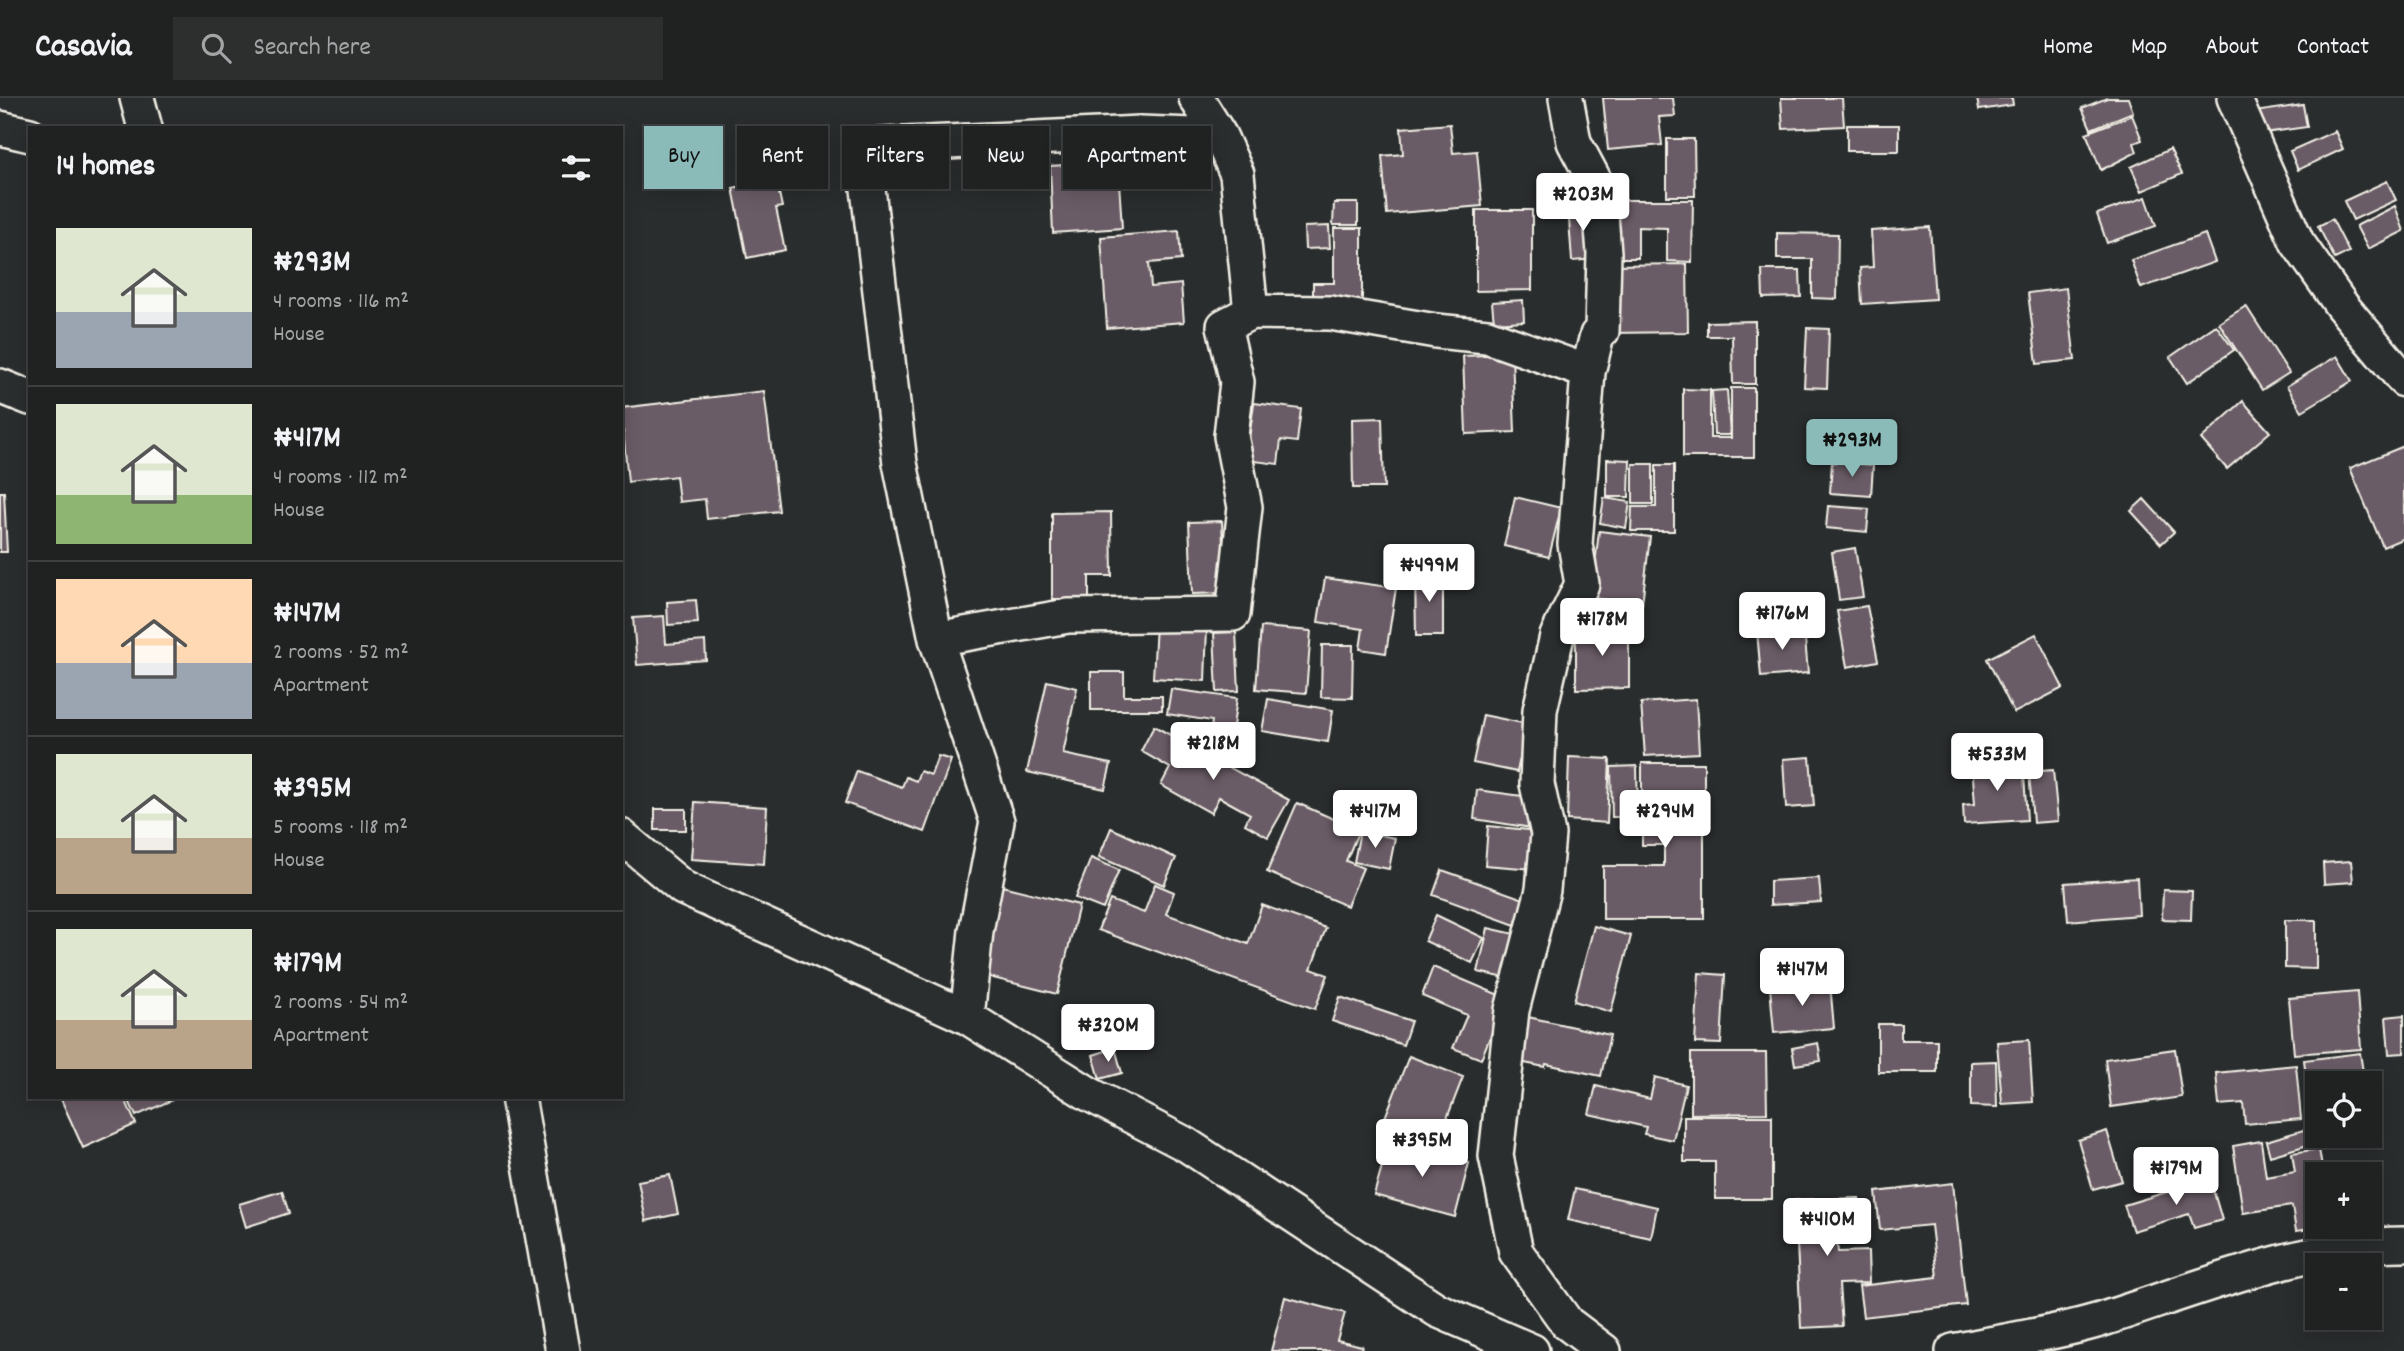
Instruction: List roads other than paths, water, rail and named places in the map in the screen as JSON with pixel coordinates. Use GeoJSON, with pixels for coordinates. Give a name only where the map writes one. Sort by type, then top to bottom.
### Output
{"type":"FeatureCollection","features":[{"type":"Feature","properties":{"kind":"street"},"geometry":{"type":"LineString","coordinates":[[137,98],[144,126]]}},
{"type":"Feature","properties":{"kind":"street"},"geometry":{"type":"LineString","coordinates":[[1196,98],[1220,136],[1237,174],[1251,312]]}},
{"type":"Feature","properties":{"kind":"street"},"geometry":{"type":"LineString","coordinates":[[1566,98],[1574,142],[1599,189],[1604,253],[1602,331],[1597,335],[1588,372],[1575,544],[1582,584],[1557,636],[1539,710],[1537,785],[1548,834],[1543,890],[1512,1010],[1496,1156],[1516,1252],[1567,1323],[1604,1351]]}},
{"type":"Feature","properties":{"kind":"street"},"geometry":{"type":"LineString","coordinates":[[2234,98],[2297,243],[2342,306],[2404,380]]}},
{"type":"Feature","properties":{"kind":"street"},"geometry":{"type":"LineString","coordinates":[[0,128],[28,135]]}},
{"type":"Feature","properties":{"kind":"street"},"geometry":{"type":"LineString","coordinates":[[967,1017],[976,931],[997,821],[936,639],[900,463],[863,146],[1140,133],[1220,136]]}},
{"type":"Feature","properties":{"kind":"street"},"geometry":{"type":"LineString","coordinates":[[936,639],[1068,616],[1233,614],[1245,507],[1231,436],[1237,382],[1224,326],[1251,312],[1330,313],[1436,331],[1487,336],[1549,355],[1559,362],[1588,372]]}},
{"type":"Feature","properties":{"kind":"street"},"geometry":{"type":"LineString","coordinates":[[0,386],[28,397]]}},
{"type":"Feature","properties":{"kind":"street"},"geometry":{"type":"LineString","coordinates":[[623,838],[683,888],[967,1017],[1089,1094],[1187,1145],[1437,1310],[1532,1351]]}},
{"type":"Feature","properties":{"kind":"street"},"geometry":{"type":"LineString","coordinates":[[518,1099],[563,1351]]}},
{"type":"Feature","properties":{"kind":"street"},"geometry":{"type":"LineString","coordinates":[[1953,1351],[2096,1321],[2301,1259],[2381,1244],[2404,1244]]}}]}
